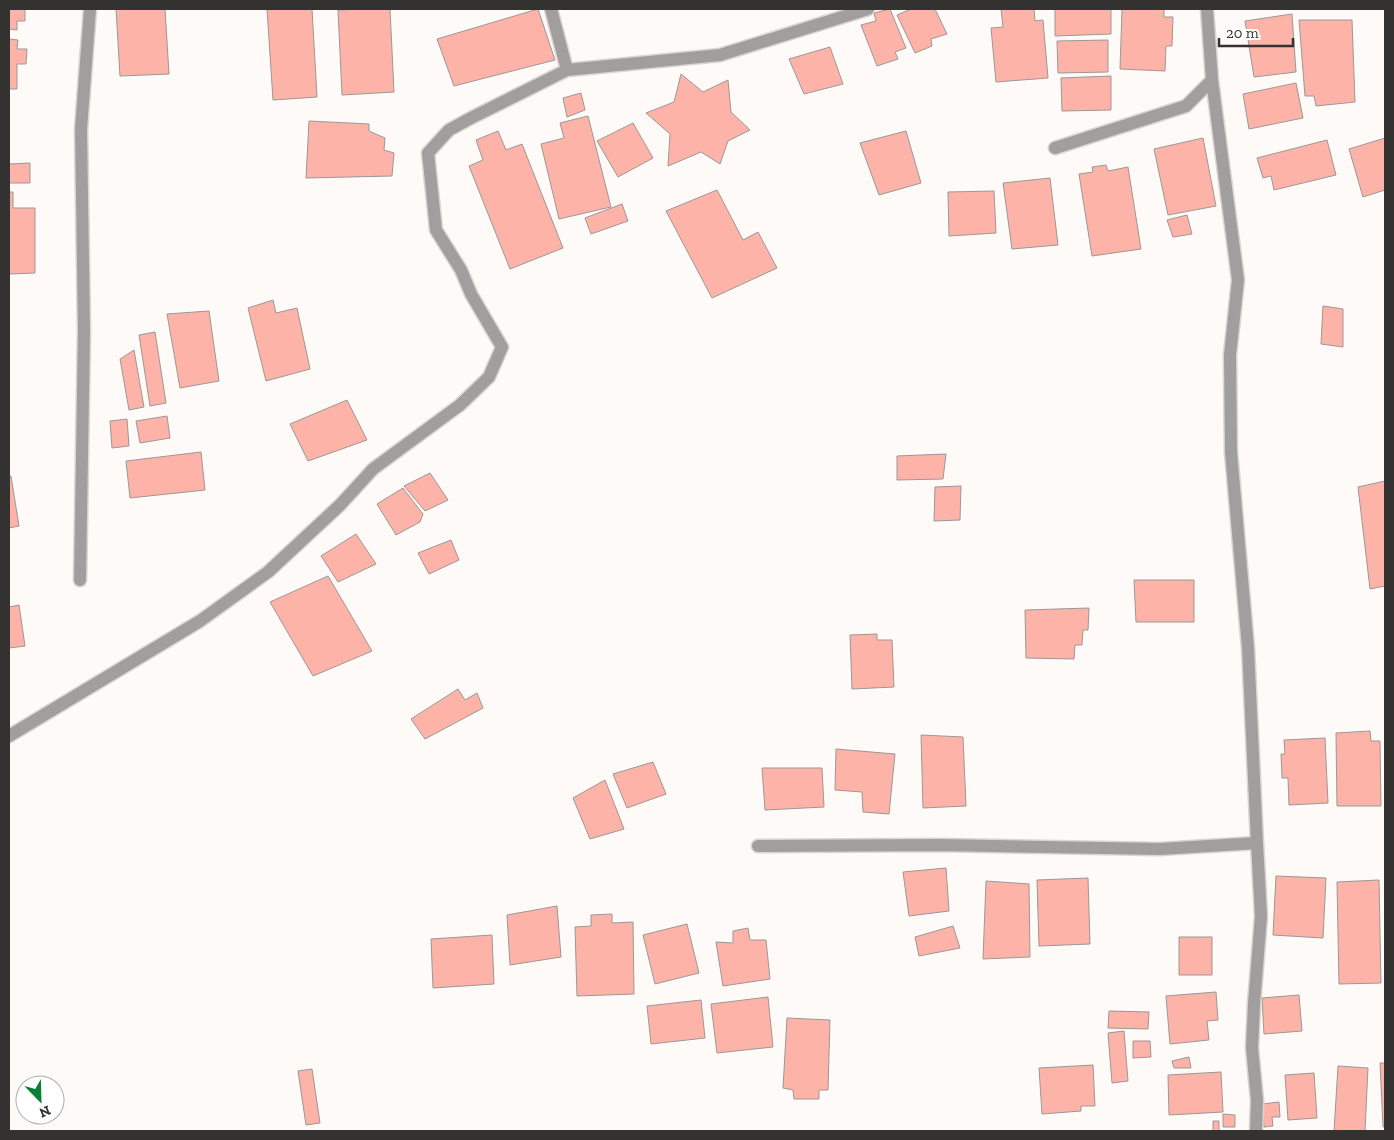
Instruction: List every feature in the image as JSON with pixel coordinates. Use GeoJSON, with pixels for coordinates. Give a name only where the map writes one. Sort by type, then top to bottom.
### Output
{"type":"FeatureCollection","features":[{"type":"Feature","properties":{"kind":"street"},"geometry":{"type":"LineString","coordinates":[[80,580],[84,330],[81,129],[90,9]]}},
{"type":"Feature","properties":{"kind":"street"},"geometry":{"type":"LineString","coordinates":[[552,9],[567,70]]}},
{"type":"Feature","properties":{"kind":"street"},"geometry":{"type":"LineString","coordinates":[[9,736],[200,621],[268,572],[340,505],[373,469],[460,405],[489,377],[502,347],[471,294],[461,270],[436,230],[428,154],[449,130],[567,70],[720,55],[868,9]]}},
{"type":"Feature","properties":{"kind":"street"},"geometry":{"type":"LineString","coordinates":[[1207,9],[1212,80],[1238,280],[1230,354],[1231,452],[1248,648],[1261,916],[1252,1048],[1256,1131]]}},
{"type":"Feature","properties":{"kind":"street"},"geometry":{"type":"LineString","coordinates":[[1055,148],[1186,106],[1212,80]]}},
{"type":"Feature","properties":{"kind":"street"},"geometry":{"type":"LineString","coordinates":[[758,846],[940,845],[1160,850],[1257,842]]}},
{"type":"Feature","properties":{"kind":"building"},"geometry":{"type":"Polygon","coordinates":[[[9,9],[25,9],[25,21],[17,21],[17,30],[9,29],[9,9]]]}},
{"type":"Feature","properties":{"kind":"building"},"geometry":{"type":"Polygon","coordinates":[[[116,9],[165,9],[169,74],[120,76],[116,9]]]}},
{"type":"Feature","properties":{"kind":"building"},"geometry":{"type":"Polygon","coordinates":[[[267,9],[312,9],[317,97],[273,100],[267,9]]]}},
{"type":"Feature","properties":{"kind":"building"},"geometry":{"type":"Polygon","coordinates":[[[390,9],[394,92],[342,95],[338,10],[390,9]]]}},
{"type":"Feature","properties":{"kind":"building"},"geometry":{"type":"Polygon","coordinates":[[[538,9],[555,60],[454,86],[437,39],[538,9]]]}},
{"type":"Feature","properties":{"kind":"building"},"geometry":{"type":"Polygon","coordinates":[[[890,9],[906,48],[895,52],[898,59],[877,66],[861,25],[876,21],[874,13],[890,9]]]}},
{"type":"Feature","properties":{"kind":"building"},"geometry":{"type":"Polygon","coordinates":[[[911,9],[935,9],[947,34],[931,39],[932,46],[915,53],[897,15],[911,9]]]}},
{"type":"Feature","properties":{"kind":"building"},"geometry":{"type":"Polygon","coordinates":[[[1001,9],[1034,9],[1035,21],[1043,20],[1048,78],[996,82],[991,28],[1003,27],[1001,9]]]}},
{"type":"Feature","properties":{"kind":"building"},"geometry":{"type":"Polygon","coordinates":[[[1055,9],[1111,9],[1111,34],[1055,36],[1055,9]]]}},
{"type":"Feature","properties":{"kind":"building"},"geometry":{"type":"Polygon","coordinates":[[[1122,9],[1164,9],[1164,17],[1173,17],[1172,46],[1166,46],[1165,71],[1120,69],[1122,9]]]}},
{"type":"Feature","properties":{"kind":"building"},"geometry":{"type":"Polygon","coordinates":[[[1292,14],[1296,72],[1254,77],[1245,21],[1292,14]]]}},
{"type":"Feature","properties":{"kind":"building"},"geometry":{"type":"Polygon","coordinates":[[[1299,20],[1352,20],[1355,102],[1316,106],[1314,96],[1305,96],[1299,20]]]}},
{"type":"Feature","properties":{"kind":"building"},"geometry":{"type":"Polygon","coordinates":[[[9,39],[18,40],[17,49],[27,49],[26,64],[17,64],[17,89],[9,89],[9,39]]]}},
{"type":"Feature","properties":{"kind":"building"},"geometry":{"type":"Polygon","coordinates":[[[1108,40],[1108,72],[1058,73],[1057,41],[1108,40]]]}},
{"type":"Feature","properties":{"kind":"building"},"geometry":{"type":"Polygon","coordinates":[[[830,47],[843,84],[804,94],[789,59],[830,47]]]}},
{"type":"Feature","properties":{"kind":"building"},"geometry":{"type":"Polygon","coordinates":[[[681,74],[703,92],[728,80],[731,112],[750,130],[728,141],[720,164],[701,152],[668,166],[670,134],[646,113],[674,102],[681,74]]]}},
{"type":"Feature","properties":{"kind":"building"},"geometry":{"type":"Polygon","coordinates":[[[1111,76],[1111,110],[1062,111],[1061,78],[1111,76]]]}},
{"type":"Feature","properties":{"kind":"building"},"geometry":{"type":"Polygon","coordinates":[[[1296,83],[1303,118],[1249,129],[1243,94],[1296,83]]]}},
{"type":"Feature","properties":{"kind":"building"},"geometry":{"type":"Polygon","coordinates":[[[581,93],[585,110],[567,117],[563,98],[581,93]]]}},
{"type":"Feature","properties":{"kind":"building"},"geometry":{"type":"Polygon","coordinates":[[[588,116],[611,207],[559,219],[541,144],[564,138],[560,123],[588,116]]]}},
{"type":"Feature","properties":{"kind":"building"},"geometry":{"type":"Polygon","coordinates":[[[309,121],[369,124],[369,131],[385,138],[384,150],[394,153],[392,176],[306,178],[309,121]]]}},
{"type":"Feature","properties":{"kind":"building"},"geometry":{"type":"Polygon","coordinates":[[[633,123],[653,158],[618,177],[597,141],[633,123]]]}},
{"type":"Feature","properties":{"kind":"building"},"geometry":{"type":"Polygon","coordinates":[[[498,131],[506,150],[522,144],[563,248],[510,269],[469,166],[483,160],[476,140],[498,131]]]}},
{"type":"Feature","properties":{"kind":"building"},"geometry":{"type":"Polygon","coordinates":[[[906,131],[921,183],[879,195],[860,143],[906,131]]]}},
{"type":"Feature","properties":{"kind":"building"},"geometry":{"type":"Polygon","coordinates":[[[1203,138],[1216,206],[1168,215],[1154,149],[1203,138]]]}},
{"type":"Feature","properties":{"kind":"building"},"geometry":{"type":"Polygon","coordinates":[[[1385,138],[1385,190],[1363,197],[1349,149],[1385,138]]]}},
{"type":"Feature","properties":{"kind":"building"},"geometry":{"type":"Polygon","coordinates":[[[1327,140],[1336,175],[1274,190],[1271,176],[1263,178],[1257,158],[1327,140]]]}},
{"type":"Feature","properties":{"kind":"building"},"geometry":{"type":"Polygon","coordinates":[[[30,163],[30,183],[9,183],[9,164],[30,163]]]}},
{"type":"Feature","properties":{"kind":"building"},"geometry":{"type":"Polygon","coordinates":[[[1106,165],[1108,171],[1128,167],[1141,249],[1092,256],[1079,174],[1093,172],[1092,167],[1106,165]]]}},
{"type":"Feature","properties":{"kind":"building"},"geometry":{"type":"Polygon","coordinates":[[[1050,178],[1058,245],[1012,249],[1003,183],[1050,178]]]}},
{"type":"Feature","properties":{"kind":"building"},"geometry":{"type":"Polygon","coordinates":[[[717,190],[743,240],[758,232],[777,268],[712,298],[666,211],[717,190]]]}},
{"type":"Feature","properties":{"kind":"building"},"geometry":{"type":"Polygon","coordinates":[[[994,191],[996,233],[949,236],[948,192],[994,191]]]}},
{"type":"Feature","properties":{"kind":"building"},"geometry":{"type":"Polygon","coordinates":[[[9,192],[13,192],[13,208],[35,208],[35,273],[9,274],[9,192]]]}},
{"type":"Feature","properties":{"kind":"building"},"geometry":{"type":"Polygon","coordinates":[[[622,204],[628,221],[591,234],[585,218],[622,204]]]}},
{"type":"Feature","properties":{"kind":"building"},"geometry":{"type":"Polygon","coordinates":[[[1187,215],[1192,234],[1173,237],[1167,220],[1187,215]]]}},
{"type":"Feature","properties":{"kind":"building"},"geometry":{"type":"Polygon","coordinates":[[[273,300],[276,313],[297,308],[310,369],[266,381],[248,308],[273,300]]]}},
{"type":"Feature","properties":{"kind":"building"},"geometry":{"type":"Polygon","coordinates":[[[1323,306],[1343,309],[1343,347],[1321,344],[1323,306]]]}},
{"type":"Feature","properties":{"kind":"building"},"geometry":{"type":"Polygon","coordinates":[[[209,311],[219,381],[180,388],[167,314],[209,311]]]}},
{"type":"Feature","properties":{"kind":"building"},"geometry":{"type":"Polygon","coordinates":[[[155,332],[166,403],[150,406],[139,335],[155,332]]]}},
{"type":"Feature","properties":{"kind":"building"},"geometry":{"type":"Polygon","coordinates":[[[134,350],[144,407],[129,410],[120,359],[134,350]]]}},
{"type":"Feature","properties":{"kind":"building"},"geometry":{"type":"Polygon","coordinates":[[[347,400],[367,440],[308,461],[290,424],[347,400]]]}},
{"type":"Feature","properties":{"kind":"building"},"geometry":{"type":"Polygon","coordinates":[[[167,416],[170,438],[140,443],[136,421],[167,416]]]}},
{"type":"Feature","properties":{"kind":"building"},"geometry":{"type":"Polygon","coordinates":[[[127,419],[129,446],[112,448],[110,421],[127,419]]]}},
{"type":"Feature","properties":{"kind":"building"},"geometry":{"type":"Polygon","coordinates":[[[201,452],[205,490],[130,498],[126,461],[201,452]]]}},
{"type":"Feature","properties":{"kind":"building"},"geometry":{"type":"Polygon","coordinates":[[[946,454],[943,479],[897,480],[897,456],[946,454]]]}},
{"type":"Feature","properties":{"kind":"building"},"geometry":{"type":"Polygon","coordinates":[[[430,473],[448,500],[425,511],[404,486],[430,473]]]}},
{"type":"Feature","properties":{"kind":"building"},"geometry":{"type":"Polygon","coordinates":[[[9,476],[11,476],[19,526],[9,528],[9,476]]]}},
{"type":"Feature","properties":{"kind":"building"},"geometry":{"type":"Polygon","coordinates":[[[1385,481],[1385,586],[1370,589],[1358,487],[1385,481]]]}},
{"type":"Feature","properties":{"kind":"building"},"geometry":{"type":"Polygon","coordinates":[[[961,486],[960,520],[934,521],[935,487],[961,486]]]}},
{"type":"Feature","properties":{"kind":"building"},"geometry":{"type":"Polygon","coordinates":[[[403,488],[423,514],[420,522],[396,535],[377,504],[403,488]]]}},
{"type":"Feature","properties":{"kind":"building"},"geometry":{"type":"Polygon","coordinates":[[[356,534],[376,564],[338,582],[321,556],[356,534]]]}},
{"type":"Feature","properties":{"kind":"building"},"geometry":{"type":"Polygon","coordinates":[[[451,540],[459,560],[429,574],[418,553],[451,540]]]}},
{"type":"Feature","properties":{"kind":"building"},"geometry":{"type":"Polygon","coordinates":[[[328,576],[372,651],[313,676],[270,602],[328,576]]]}},
{"type":"Feature","properties":{"kind":"building"},"geometry":{"type":"Polygon","coordinates":[[[1134,580],[1194,580],[1194,622],[1136,622],[1134,580]]]}},
{"type":"Feature","properties":{"kind":"building"},"geometry":{"type":"Polygon","coordinates":[[[19,605],[25,646],[9,648],[9,607],[19,605]]]}},
{"type":"Feature","properties":{"kind":"building"},"geometry":{"type":"Polygon","coordinates":[[[1089,608],[1088,630],[1083,630],[1082,645],[1075,645],[1074,659],[1026,658],[1025,610],[1089,608]]]}},
{"type":"Feature","properties":{"kind":"building"},"geometry":{"type":"Polygon","coordinates":[[[877,634],[877,640],[892,640],[894,687],[852,689],[850,635],[877,634]]]}},
{"type":"Feature","properties":{"kind":"building"},"geometry":{"type":"Polygon","coordinates":[[[458,689],[465,700],[477,693],[483,708],[425,739],[411,719],[458,689]]]}},
{"type":"Feature","properties":{"kind":"building"},"geometry":{"type":"Polygon","coordinates":[[[1370,731],[1371,741],[1380,741],[1381,806],[1337,806],[1336,733],[1370,731]]]}},
{"type":"Feature","properties":{"kind":"building"},"geometry":{"type":"Polygon","coordinates":[[[921,735],[963,737],[966,806],[923,808],[921,735]]]}},
{"type":"Feature","properties":{"kind":"building"},"geometry":{"type":"Polygon","coordinates":[[[1325,738],[1328,803],[1289,805],[1288,778],[1282,778],[1281,754],[1285,754],[1284,740],[1325,738]]]}},
{"type":"Feature","properties":{"kind":"building"},"geometry":{"type":"Polygon","coordinates":[[[836,749],[895,754],[889,814],[863,812],[862,792],[835,790],[836,749]]]}},
{"type":"Feature","properties":{"kind":"building"},"geometry":{"type":"Polygon","coordinates":[[[653,762],[666,794],[627,808],[613,774],[653,762]]]}},
{"type":"Feature","properties":{"kind":"building"},"geometry":{"type":"Polygon","coordinates":[[[762,768],[822,768],[824,807],[765,810],[762,768]]]}},
{"type":"Feature","properties":{"kind":"building"},"geometry":{"type":"Polygon","coordinates":[[[605,780],[624,829],[590,839],[573,798],[605,780]]]}},
{"type":"Feature","properties":{"kind":"building"},"geometry":{"type":"Polygon","coordinates":[[[946,868],[949,911],[909,916],[903,872],[946,868]]]}},
{"type":"Feature","properties":{"kind":"building"},"geometry":{"type":"Polygon","coordinates":[[[1276,876],[1326,878],[1323,938],[1273,935],[1276,876]]]}},
{"type":"Feature","properties":{"kind":"building"},"geometry":{"type":"Polygon","coordinates":[[[1088,878],[1090,944],[1039,946],[1037,880],[1088,878]]]}},
{"type":"Feature","properties":{"kind":"building"},"geometry":{"type":"Polygon","coordinates":[[[1379,880],[1381,983],[1339,984],[1337,882],[1379,880]]]}},
{"type":"Feature","properties":{"kind":"building"},"geometry":{"type":"Polygon","coordinates":[[[986,881],[1029,884],[1030,957],[983,959],[986,881]]]}},
{"type":"Feature","properties":{"kind":"building"},"geometry":{"type":"Polygon","coordinates":[[[557,906],[561,957],[510,965],[507,915],[557,906]]]}},
{"type":"Feature","properties":{"kind":"building"},"geometry":{"type":"Polygon","coordinates":[[[612,914],[612,923],[633,922],[634,994],[577,996],[575,927],[591,926],[591,915],[612,914]]]}},
{"type":"Feature","properties":{"kind":"building"},"geometry":{"type":"Polygon","coordinates":[[[687,924],[699,973],[655,984],[643,935],[687,924]]]}},
{"type":"Feature","properties":{"kind":"building"},"geometry":{"type":"Polygon","coordinates":[[[953,926],[960,948],[919,956],[915,937],[953,926]]]}},
{"type":"Feature","properties":{"kind":"building"},"geometry":{"type":"Polygon","coordinates":[[[748,928],[750,940],[766,940],[770,979],[723,986],[716,942],[733,943],[733,931],[748,928]]]}},
{"type":"Feature","properties":{"kind":"building"},"geometry":{"type":"Polygon","coordinates":[[[492,935],[494,984],[433,988],[431,939],[492,935]]]}},
{"type":"Feature","properties":{"kind":"building"},"geometry":{"type":"Polygon","coordinates":[[[1179,937],[1212,937],[1212,975],[1179,975],[1179,937]]]}},
{"type":"Feature","properties":{"kind":"building"},"geometry":{"type":"Polygon","coordinates":[[[1216,992],[1218,1020],[1207,1021],[1209,1040],[1170,1044],[1166,996],[1216,992]]]}},
{"type":"Feature","properties":{"kind":"building"},"geometry":{"type":"Polygon","coordinates":[[[1299,995],[1302,1031],[1264,1034],[1262,998],[1299,995]]]}},
{"type":"Feature","properties":{"kind":"building"},"geometry":{"type":"Polygon","coordinates":[[[768,997],[773,1047],[717,1053],[711,1004],[768,997]]]}},
{"type":"Feature","properties":{"kind":"building"},"geometry":{"type":"Polygon","coordinates":[[[701,1000],[705,1038],[651,1044],[647,1006],[701,1000]]]}},
{"type":"Feature","properties":{"kind":"building"},"geometry":{"type":"Polygon","coordinates":[[[1109,1011],[1149,1012],[1148,1029],[1108,1028],[1109,1011]]]}},
{"type":"Feature","properties":{"kind":"building"},"geometry":{"type":"Polygon","coordinates":[[[787,1018],[830,1020],[828,1090],[819,1090],[819,1099],[794,1099],[793,1090],[783,1088],[787,1018]]]}},
{"type":"Feature","properties":{"kind":"building"},"geometry":{"type":"Polygon","coordinates":[[[1124,1031],[1128,1081],[1112,1083],[1108,1033],[1124,1031]]]}},
{"type":"Feature","properties":{"kind":"building"},"geometry":{"type":"Polygon","coordinates":[[[1133,1041],[1150,1041],[1151,1057],[1133,1058],[1133,1041]]]}},
{"type":"Feature","properties":{"kind":"building"},"geometry":{"type":"Polygon","coordinates":[[[1189,1057],[1191,1068],[1174,1068],[1172,1061],[1189,1057]]]}},
{"type":"Feature","properties":{"kind":"building"},"geometry":{"type":"Polygon","coordinates":[[[1380,1063],[1385,1063],[1385,1127],[1383,1127],[1380,1063]]]}},
{"type":"Feature","properties":{"kind":"building"},"geometry":{"type":"Polygon","coordinates":[[[1093,1065],[1095,1106],[1081,1106],[1081,1111],[1042,1114],[1039,1068],[1093,1065]]]}},
{"type":"Feature","properties":{"kind":"building"},"geometry":{"type":"Polygon","coordinates":[[[1338,1066],[1368,1068],[1365,1131],[1334,1131],[1338,1066]]]}},
{"type":"Feature","properties":{"kind":"building"},"geometry":{"type":"Polygon","coordinates":[[[312,1069],[320,1123],[306,1125],[298,1071],[312,1069]]]}},
{"type":"Feature","properties":{"kind":"building"},"geometry":{"type":"Polygon","coordinates":[[[1221,1072],[1223,1112],[1169,1115],[1168,1075],[1221,1072]]]}},
{"type":"Feature","properties":{"kind":"building"},"geometry":{"type":"Polygon","coordinates":[[[1314,1073],[1317,1118],[1288,1120],[1285,1075],[1314,1073]]]}},
{"type":"Feature","properties":{"kind":"building"},"geometry":{"type":"Polygon","coordinates":[[[1279,1102],[1280,1117],[1272,1117],[1273,1126],[1264,1127],[1262,1104],[1279,1102]]]}},
{"type":"Feature","properties":{"kind":"building"},"geometry":{"type":"Polygon","coordinates":[[[1223,1114],[1235,1115],[1235,1127],[1223,1127],[1223,1114]]]}},
{"type":"Feature","properties":{"kind":"building"},"geometry":{"type":"Polygon","coordinates":[[[1213,1121],[1219,1121],[1219,1131],[1213,1131],[1213,1121]]]}}]}
